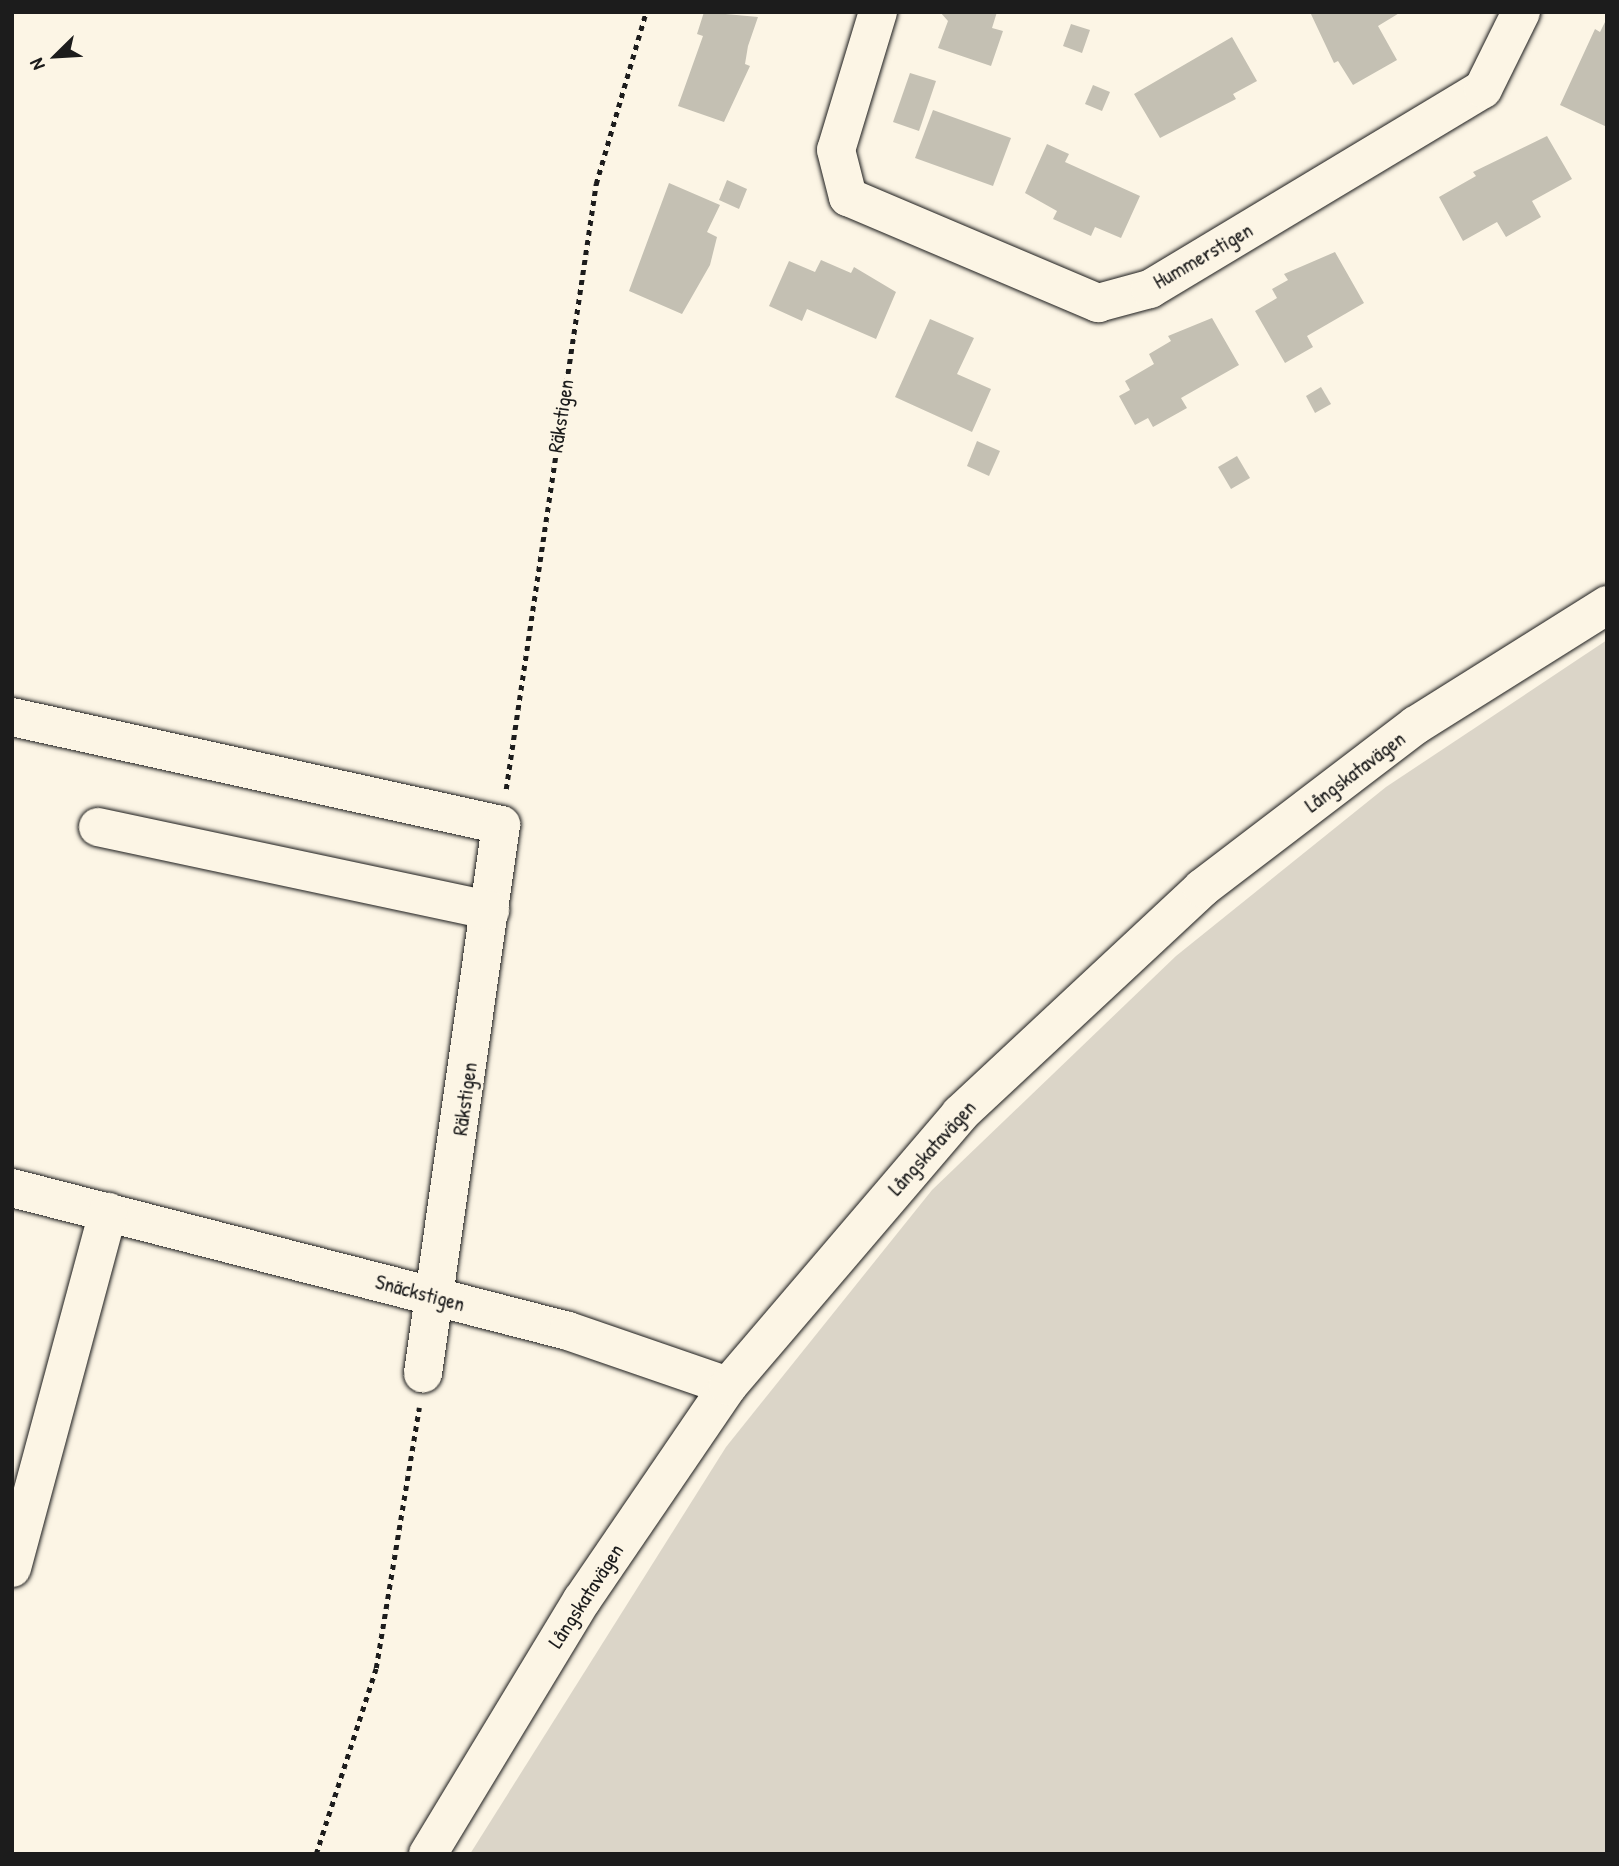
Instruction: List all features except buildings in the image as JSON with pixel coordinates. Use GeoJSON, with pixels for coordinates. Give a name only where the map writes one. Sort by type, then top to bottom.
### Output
{"type":"FeatureCollection","features":[{"type":"Feature","properties":{"kind":"street","name":"Hummerstigen"},"geometry":{"type":"LineString","coordinates":[[878,12],[836,150],[848,197],[1098,303],[1150,289],[1483,89],[1521,12]]}},
{"type":"Feature","properties":{"kind":"street","name":"Långskatavägen"},"geometry":{"type":"LineString","coordinates":[[428,1854],[582,1600],[728,1387],[960,1114],[1202,888],[1416,725],[1607,605]]}},
{"type":"Feature","properties":{"kind":"street"},"geometry":{"type":"LineString","coordinates":[[12,717],[501,825]]}},
{"type":"Feature","properties":{"kind":"street","name":"Räkstigen"},"geometry":{"type":"LineString","coordinates":[[423,1373],[436,1297],[501,825]]}},
{"type":"Feature","properties":{"kind":"street"},"geometry":{"type":"LineString","coordinates":[[98,827],[490,910]]}},
{"type":"Feature","properties":{"kind":"street","name":"Snäckstigen"},"geometry":{"type":"LineString","coordinates":[[12,1188],[568,1331],[728,1387]]}},
{"type":"Feature","properties":{"kind":"street"},"geometry":{"type":"LineString","coordinates":[[12,1568],[108,1212]]}},
{"type":"Feature","properties":{"kind":"path","name":"Räkstigen"},"geometry":{"type":"LineString","coordinates":[[501,825],[596,184],[646,12]]}},
{"type":"Feature","properties":{"kind":"path"},"geometry":{"type":"LineString","coordinates":[[316,1854],[391,1602],[423,1373]]}},
{"type":"Feature","properties":{"kind":"shaded area"},"geometry":{"type":"Polygon","coordinates":[[[1607,640],[1607,1854],[470,1854],[726,1447],[932,1190],[1176,956],[1386,787],[1607,640]]]}}]}
